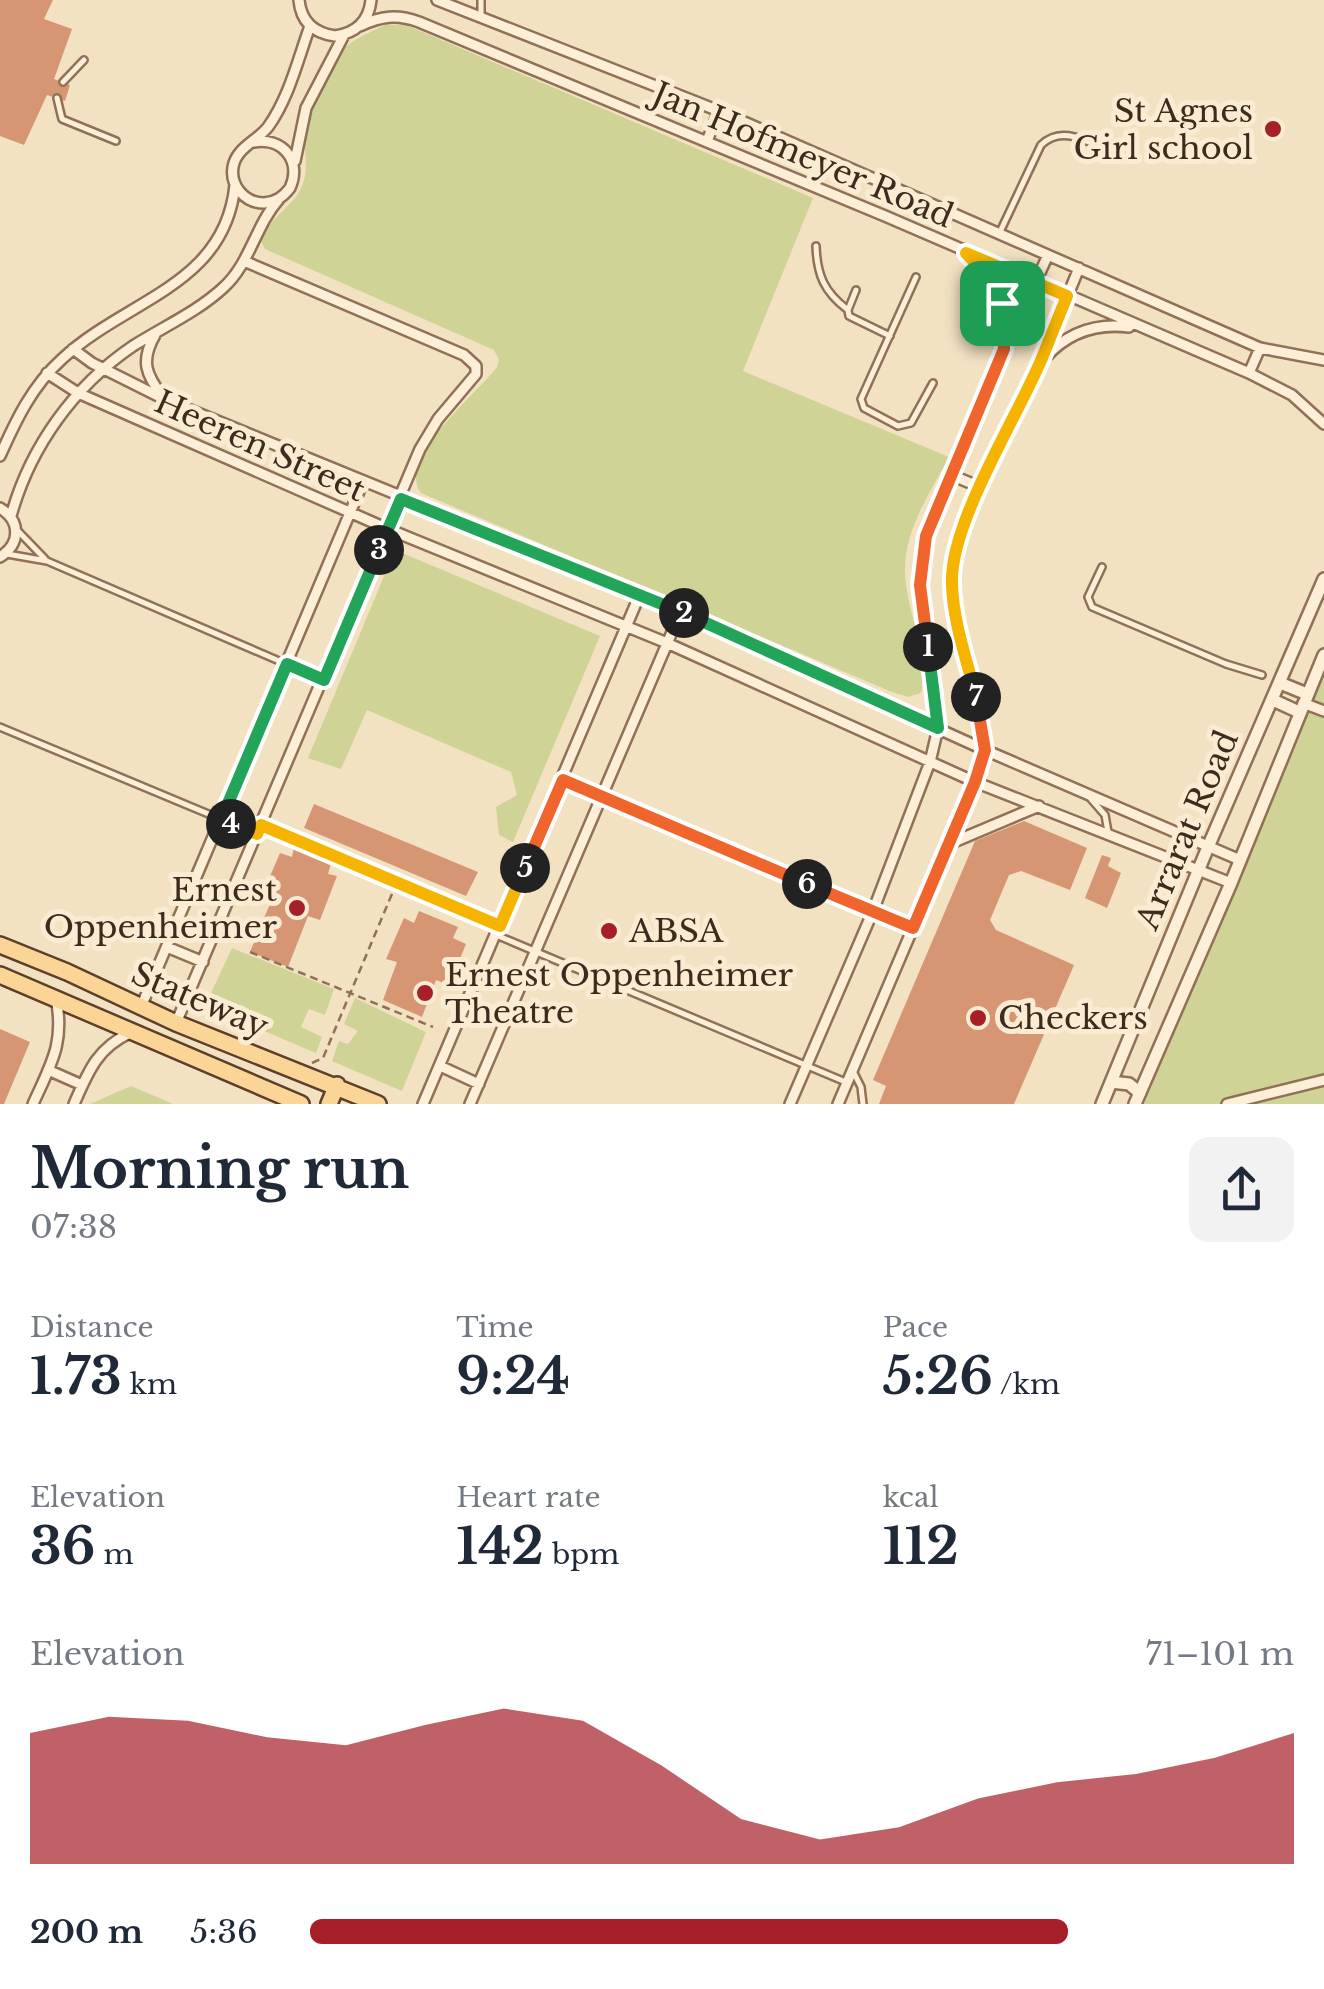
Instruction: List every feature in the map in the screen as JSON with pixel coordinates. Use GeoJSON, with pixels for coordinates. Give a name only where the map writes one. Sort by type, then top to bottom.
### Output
{"type":"FeatureCollection","features":[{"type":"Feature","properties":{"kind":"main road","name":"Stateway"},"geometry":{"type":"LineString","coordinates":[[1,948],[67,972],[176,1023],[378,1104]]}},
{"type":"Feature","properties":{"kind":"main road","name":"Stateway"},"geometry":{"type":"LineString","coordinates":[[0,975],[301,1104]]}},
{"type":"Feature","properties":{"kind":"main road"},"geometry":{"type":"LineString","coordinates":[[248,1082],[261,1056]]}},
{"type":"Feature","properties":{"kind":"main road"},"geometry":{"type":"LineString","coordinates":[[329,1104],[338,1085]]}},
{"type":"Feature","properties":{"kind":"street"},"geometry":{"type":"LineString","coordinates":[[299,0],[301,13],[310,26],[326,35],[344,35],[360,26],[370,11],[371,0]]}},
{"type":"Feature","properties":{"kind":"street","name":"Jan Hofmeyer Road"},"geometry":{"type":"LineString","coordinates":[[437,0],[720,111],[1260,348],[1324,360]]}},
{"type":"Feature","properties":{"kind":"street","name":"Jan Hofmeyer Road"},"geometry":{"type":"LineString","coordinates":[[360,26],[384,17],[410,19],[707,141],[1249,373],[1292,395],[1324,424]]}},
{"type":"Feature","properties":{"kind":"street"},"geometry":{"type":"LineString","coordinates":[[0,456],[22,410],[47,373],[72,350],[203,261],[222,237],[236,185],[234,161],[276,115],[310,26]]}},
{"type":"Feature","properties":{"kind":"street"},"geometry":{"type":"LineString","coordinates":[[11,516],[34,455],[78,393],[102,368],[214,296],[244,261],[262,221],[294,181],[306,108],[344,35]]}},
{"type":"Feature","properties":{"kind":"street"},"geometry":{"type":"LineString","coordinates":[[707,141],[720,111]]}},
{"type":"Feature","properties":{"kind":"street"},"geometry":{"type":"LineString","coordinates":[[254,142],[279,145],[292,158],[294,166]]}},
{"type":"Feature","properties":{"kind":"street"},"geometry":{"type":"LineString","coordinates":[[236,185],[245,196],[258,202],[280,198]]}},
{"type":"Feature","properties":{"kind":"street"},"geometry":{"type":"LineString","coordinates":[[966,253],[989,277],[1002,303],[1004,349]]}},
{"type":"Feature","properties":{"kind":"street"},"geometry":{"type":"LineString","coordinates":[[790,1104],[873,911],[930,762],[938,728],[920,585],[926,536],[1048,255]]}},
{"type":"Feature","properties":{"kind":"street"},"geometry":{"type":"LineString","coordinates":[[176,1023],[428,434],[472,382],[476,366],[464,355],[244,261]]}},
{"type":"Feature","properties":{"kind":"street"},"geometry":{"type":"LineString","coordinates":[[838,1104],[975,782],[985,750],[952,584],[952,565],[980,488],[1040,364],[1079,268]]}},
{"type":"Feature","properties":{"kind":"street"},"geometry":{"type":"LineString","coordinates":[[1040,364],[1082,330],[1110,325],[1142,329]]}},
{"type":"Feature","properties":{"kind":"street"},"geometry":{"type":"LineString","coordinates":[[156,332],[146,352],[145,366],[166,400]]}},
{"type":"Feature","properties":{"kind":"street"},"geometry":{"type":"LineString","coordinates":[[1249,373],[1260,348]]}},
{"type":"Feature","properties":{"kind":"street","name":"Heeren Street"},"geometry":{"type":"LineString","coordinates":[[72,350],[166,400],[680,611],[985,750],[1240,860]]}},
{"type":"Feature","properties":{"kind":"street","name":"Heeren Street"},"geometry":{"type":"LineString","coordinates":[[47,373],[78,393],[350,514],[667,643],[975,782],[1231,884]]}},
{"type":"Feature","properties":{"kind":"street"},"geometry":{"type":"LineString","coordinates":[[951,475],[980,488]]}},
{"type":"Feature","properties":{"kind":"street"},"geometry":{"type":"LineString","coordinates":[[141,1008],[363,482]]}},
{"type":"Feature","properties":{"kind":"street"},"geometry":{"type":"LineString","coordinates":[[0,508],[11,516],[16,529],[14,543],[3,555]]}},
{"type":"Feature","properties":{"kind":"street","name":"Arrarat Road"},"geometry":{"type":"LineString","coordinates":[[1104,1099],[1324,579]]}},
{"type":"Feature","properties":{"kind":"street"},"geometry":{"type":"LineString","coordinates":[[424,1104],[640,594]]}},
{"type":"Feature","properties":{"kind":"street"},"geometry":{"type":"LineString","coordinates":[[470,1104],[680,611]]}},
{"type":"Feature","properties":{"kind":"street","name":"Arrarat Road"},"geometry":{"type":"LineString","coordinates":[[1140,1100],[1324,656]]}},
{"type":"Feature","properties":{"kind":"street"},"geometry":{"type":"LineString","coordinates":[[1280,683],[1303,703]]}},
{"type":"Feature","properties":{"kind":"street"},"geometry":{"type":"LineString","coordinates":[[1273,700],[1303,703],[1324,711]]}},
{"type":"Feature","properties":{"kind":"street"},"geometry":{"type":"LineString","coordinates":[[949,844],[1039,806]]}},
{"type":"Feature","properties":{"kind":"street"},"geometry":{"type":"LineString","coordinates":[[166,947],[202,962]]}},
{"type":"Feature","properties":{"kind":"street"},"geometry":{"type":"LineString","coordinates":[[33,1104],[61,1035],[56,998]]}},
{"type":"Feature","properties":{"kind":"street"},"geometry":{"type":"LineString","coordinates":[[74,1104],[104,1048],[132,1031]]}},
{"type":"Feature","properties":{"kind":"street"},"geometry":{"type":"LineString","coordinates":[[440,1066],[478,1084]]}},
{"type":"Feature","properties":{"kind":"street"},"geometry":{"type":"LineString","coordinates":[[48,1070],[82,1085]]}},
{"type":"Feature","properties":{"kind":"street"},"geometry":{"type":"LineString","coordinates":[[1227,1104],[1324,1080]]}},
{"type":"Feature","properties":{"kind":"street"},"geometry":{"type":"LineString","coordinates":[[1111,1082],[1128,1084],[1140,1100]]}},
{"type":"Feature","properties":{"kind":"street"},"geometry":{"type":"LineString","coordinates":[[1104,1099],[1118,1104]]}},
{"type":"Feature","properties":{"kind":"lane"},"geometry":{"type":"LineString","coordinates":[[481,0],[482,16]]}},
{"type":"Feature","properties":{"kind":"lane"},"geometry":{"type":"LineString","coordinates":[[63,82],[84,60]]}},
{"type":"Feature","properties":{"kind":"lane"},"geometry":{"type":"LineString","coordinates":[[57,98],[62,119],[116,142]]}},
{"type":"Feature","properties":{"kind":"lane"},"geometry":{"type":"LineString","coordinates":[[999,234],[1041,145],[1048,138],[1068,135],[1108,150]]}},
{"type":"Feature","properties":{"kind":"lane"},"geometry":{"type":"LineString","coordinates":[[816,246],[817,267],[832,298],[848,310],[853,320],[890,336]]}},
{"type":"Feature","properties":{"kind":"lane"},"geometry":{"type":"LineString","coordinates":[[916,276],[862,399],[864,408],[898,426],[910,423],[933,384]]}},
{"type":"Feature","properties":{"kind":"lane"},"geometry":{"type":"LineString","coordinates":[[848,310],[856,290]]}},
{"type":"Feature","properties":{"kind":"lane"},"geometry":{"type":"LineString","coordinates":[[16,529],[47,561]]}},
{"type":"Feature","properties":{"kind":"lane"},"geometry":{"type":"LineString","coordinates":[[3,555],[47,561],[324,680]]}},
{"type":"Feature","properties":{"kind":"lane"},"geometry":{"type":"LineString","coordinates":[[1102,567],[1088,597],[1092,607],[1226,664],[1262,675]]}},
{"type":"Feature","properties":{"kind":"lane"},"geometry":{"type":"LineString","coordinates":[[0,727],[221,820],[259,830]]}},
{"type":"Feature","properties":{"kind":"lane"},"geometry":{"type":"LineString","coordinates":[[563,780],[913,928]]}},
{"type":"Feature","properties":{"kind":"lane"},"geometry":{"type":"LineString","coordinates":[[1086,793],[1104,815],[1107,836]]}},
{"type":"Feature","properties":{"kind":"lane"},"geometry":{"type":"LineString","coordinates":[[498,930],[535,950],[848,1082]]}},
{"type":"Feature","properties":{"kind":"lane"},"geometry":{"type":"LineString","coordinates":[[853,1070],[861,1086],[863,1104]]}},
{"type":"Feature","properties":{"kind":"path"},"geometry":{"type":"LineString","coordinates":[[259,830],[398,882],[498,930]]}},
{"type":"Feature","properties":{"kind":"path"},"geometry":{"type":"LineString","coordinates":[[296,1070],[323,1058],[398,882]]}},
{"type":"Feature","properties":{"kind":"path"},"geometry":{"type":"LineString","coordinates":[[250,952],[432,1027]]}},
{"type":"Feature","properties":{"kind":"green space"},"geometry":{"type":"Polygon","coordinates":[[[385,25],[418,30],[813,198],[743,371],[949,457],[921,510],[906,552],[906,582],[922,663],[921,693],[908,697],[892,692],[421,493],[416,479],[419,463],[442,427],[497,367],[499,360],[494,350],[265,249],[261,241],[302,186],[307,125],[333,61],[354,41],[385,25]]]}},
{"type":"Feature","properties":{"kind":"green space"},"geometry":{"type":"Polygon","coordinates":[[[395,550],[600,636],[513,842],[499,835],[496,807],[517,795],[511,772],[367,710],[341,769],[308,758],[395,550]]]}},
{"type":"Feature","properties":{"kind":"green space"},"geometry":{"type":"Polygon","coordinates":[[[1324,673],[1324,1104],[1144,1104],[1324,673]]]}},
{"type":"Feature","properties":{"kind":"green space"},"geometry":{"type":"Polygon","coordinates":[[[232,948],[334,989],[325,1015],[309,1009],[301,1027],[322,1037],[316,1053],[205,1006],[232,948]]]}},
{"type":"Feature","properties":{"kind":"green space"},"geometry":{"type":"Polygon","coordinates":[[[355,998],[426,1032],[402,1091],[332,1061],[339,1041],[348,1044],[358,1031],[344,1024],[355,998]]]}},
{"type":"Feature","properties":{"kind":"green space"},"geometry":{"type":"Polygon","coordinates":[[[131,1086],[173,1104],[90,1104],[131,1086]]]}},
{"type":"Feature","properties":{"kind":"building"},"geometry":{"type":"Polygon","coordinates":[[[0,0],[53,0],[44,19],[72,29],[54,79],[70,85],[65,101],[47,95],[24,145],[0,136],[0,0]]]}},
{"type":"Feature","properties":{"kind":"building"},"geometry":{"type":"Polygon","coordinates":[[[314,804],[478,872],[466,896],[304,828],[314,804]]]}},
{"type":"Feature","properties":{"kind":"building"},"geometry":{"type":"Polygon","coordinates":[[[1024,821],[1087,848],[1070,890],[1021,871],[1009,875],[990,920],[996,930],[1074,965],[1014,1104],[879,1104],[886,1086],[873,1080],[975,841],[1024,821]]]}},
{"type":"Feature","properties":{"kind":"building","name":"Ernest Oppenheimer"},"geometry":{"type":"Polygon","coordinates":[[[294,847],[331,863],[328,874],[337,876],[320,920],[308,916],[288,967],[250,952],[272,899],[262,895],[280,853],[292,857],[294,847]]]}},
{"type":"Feature","properties":{"kind":"building"},"geometry":{"type":"Polygon","coordinates":[[[1102,855],[1111,858],[1108,866],[1121,873],[1107,908],[1085,898],[1102,855]]]}},
{"type":"Feature","properties":{"kind":"building"},"geometry":{"type":"Polygon","coordinates":[[[419,911],[458,927],[453,938],[466,944],[449,985],[436,980],[422,1017],[383,1000],[397,962],[386,959],[404,918],[414,923],[419,911]]]}},
{"type":"Feature","properties":{"kind":"building"},"geometry":{"type":"Polygon","coordinates":[[[0,1029],[30,1042],[4,1104],[0,1104],[0,1029]]]}},
{"type":"Feature","properties":{"kind":"place","name":"St Agnes Girl school"},"geometry":{"type":"Point","coordinates":[1273,129]}},
{"type":"Feature","properties":{"kind":"place","name":"Ernest Oppenheimer"},"geometry":{"type":"Point","coordinates":[297,908]}},
{"type":"Feature","properties":{"kind":"place","name":"ABSA"},"geometry":{"type":"Point","coordinates":[609,931]}},
{"type":"Feature","properties":{"kind":"place","name":"Ernest Oppenheimer Theatre"},"geometry":{"type":"Point","coordinates":[425,993]}},
{"type":"Feature","properties":{"kind":"place","name":"Checkers"},"geometry":{"type":"Point","coordinates":[978,1018]}},
{"type":"Feature","properties":{"kind":"route"},"geometry":{"type":"LineString","coordinates":[[966,253],[1067,296],[1040,364],[980,488],[952,565],[955,611],[985,750],[913,928],[563,780],[500,926],[261,825],[257,834],[221,820],[287,664],[324,680],[401,499],[640,594],[938,728],[935,680],[922,608],[922,562],[933,515],[1004,349],[1002,303],[989,277],[966,253]]}}]}
